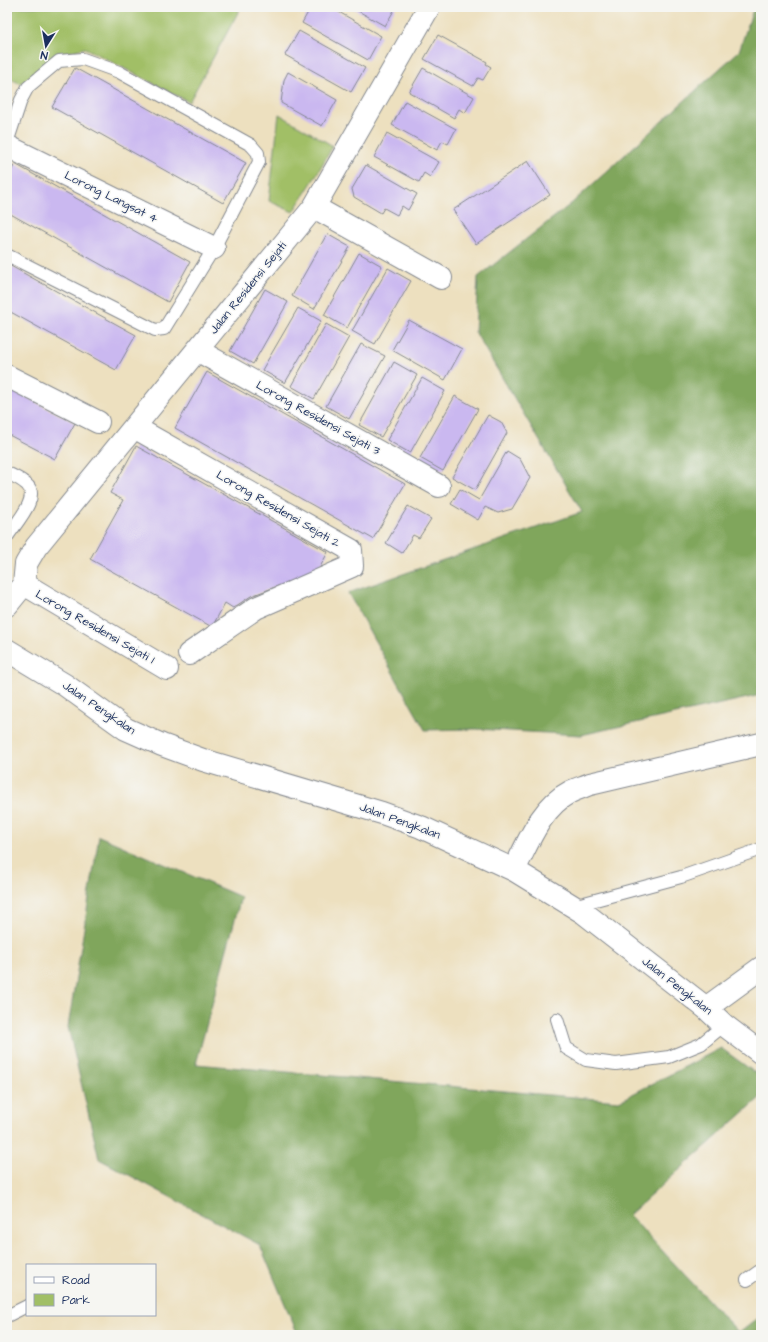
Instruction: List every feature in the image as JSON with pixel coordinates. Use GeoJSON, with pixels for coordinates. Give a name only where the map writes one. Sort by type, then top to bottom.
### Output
{"type":"FeatureCollection","features":[{"type":"Feature","properties":{"kind":"street","name":"Jalan Residensi Sejati"},"geometry":{"type":"LineString","coordinates":[[24,584],[26,564],[36,547],[314,207],[429,7]]}},
{"type":"Feature","properties":{"kind":"street","name":"Lorong Langsat 4"},"geometry":{"type":"LineString","coordinates":[[7,146],[214,248]]}},
{"type":"Feature","properties":{"kind":"street"},"geometry":{"type":"LineString","coordinates":[[314,207],[441,278]]}},
{"type":"Feature","properties":{"kind":"street","name":"Lorong Residensi Sejati 3"},"geometry":{"type":"LineString","coordinates":[[198,350],[439,486]]}},
{"type":"Feature","properties":{"kind":"street"},"geometry":{"type":"LineString","coordinates":[[7,376],[98,422]]}},
{"type":"Feature","properties":{"kind":"street","name":"Lorong Residensi Sejati 2"},"geometry":{"type":"LineString","coordinates":[[134,427],[351,550],[352,566],[256,608],[189,654]]}},
{"type":"Feature","properties":{"kind":"street"},"geometry":{"type":"LineString","coordinates":[[7,605],[24,584]]}},
{"type":"Feature","properties":{"kind":"street","name":"Lorong Residensi Sejati 1"},"geometry":{"type":"LineString","coordinates":[[24,584],[167,669]]}},
{"type":"Feature","properties":{"kind":"street","name":"Jalan Pengkalan"},"geometry":{"type":"LineString","coordinates":[[7,650],[65,685],[126,730],[203,760],[326,795],[402,820],[421,827],[514,870],[574,906],[706,1008],[724,1025],[761,1053]]}},
{"type":"Feature","properties":{"kind":"street"},"geometry":{"type":"LineString","coordinates":[[514,870],[538,825],[551,808],[569,793],[590,784],[761,744]]}},
{"type":"Feature","properties":{"kind":"street"},"geometry":{"type":"LineString","coordinates":[[706,1008],[761,968]]}},
{"type":"Feature","properties":{"kind":"lane"},"geometry":{"type":"LineString","coordinates":[[7,142],[21,100],[28,87],[59,61],[83,59],[119,72],[252,145],[258,153],[259,162],[214,248],[164,329],[160,331],[155,330],[7,255]]}},
{"type":"Feature","properties":{"kind":"lane"},"geometry":{"type":"LineString","coordinates":[[7,473],[27,484],[32,491],[32,499],[7,537]]}},
{"type":"Feature","properties":{"kind":"lane"},"geometry":{"type":"LineString","coordinates":[[574,906],[682,877],[723,864],[761,849]]}},
{"type":"Feature","properties":{"kind":"lane"},"geometry":{"type":"LineString","coordinates":[[557,1018],[566,1048],[586,1060],[616,1064],[668,1057],[701,1044],[724,1025]]}},
{"type":"Feature","properties":{"kind":"lane"},"geometry":{"type":"LineString","coordinates":[[747,1280],[761,1270]]}},
{"type":"Feature","properties":{"kind":"lane"},"geometry":{"type":"LineString","coordinates":[[7,1316],[26,1306]]}},
{"type":"Feature","properties":{"kind":"green space"},"geometry":{"type":"Polygon","coordinates":[[[15,7],[241,7],[189,102],[85,48],[56,55],[21,84],[7,77],[7,22],[15,7]]]}},
{"type":"Feature","properties":{"kind":"green space"},"geometry":{"type":"Polygon","coordinates":[[[754,7],[761,7],[761,695],[581,735],[475,729],[425,730],[348,593],[582,512],[475,332],[478,277],[572,203],[739,51],[754,7]]]}},
{"type":"Feature","properties":{"kind":"green space"},"geometry":{"type":"Polygon","coordinates":[[[279,114],[333,146],[293,212],[269,201],[279,114]]]}},
{"type":"Feature","properties":{"kind":"green space"},"geometry":{"type":"Polygon","coordinates":[[[99,836],[241,897],[196,1064],[619,1101],[721,1048],[761,1077],[761,1097],[629,1215],[739,1333],[761,1316],[761,1335],[298,1335],[260,1245],[99,1159],[68,1027],[99,836]]]}},
{"type":"Feature","properties":{"kind":"building"},"geometry":{"type":"Polygon","coordinates":[[[311,7],[330,7],[381,36],[368,60],[302,23],[311,7]]]}},
{"type":"Feature","properties":{"kind":"building"},"geometry":{"type":"Polygon","coordinates":[[[351,7],[396,7],[385,26],[351,7]]]}},
{"type":"Feature","properties":{"kind":"building"},"geometry":{"type":"Polygon","coordinates":[[[299,31],[365,68],[351,92],[285,55],[299,31]]]}},
{"type":"Feature","properties":{"kind":"building"},"geometry":{"type":"Polygon","coordinates":[[[438,35],[487,62],[486,64],[491,67],[483,80],[478,78],[473,86],[424,59],[438,35]]]}},
{"type":"Feature","properties":{"kind":"building"},"geometry":{"type":"Polygon","coordinates":[[[75,68],[246,163],[223,203],[52,107],[75,68]]]}},
{"type":"Feature","properties":{"kind":"building"},"geometry":{"type":"Polygon","coordinates":[[[423,68],[474,97],[465,113],[459,109],[454,118],[409,92],[423,68]]]}},
{"type":"Feature","properties":{"kind":"building"},"geometry":{"type":"Polygon","coordinates":[[[288,72],[337,100],[322,126],[281,103],[284,80],[288,72]]]}},
{"type":"Feature","properties":{"kind":"building"},"geometry":{"type":"Polygon","coordinates":[[[405,101],[456,129],[448,144],[442,141],[437,150],[392,125],[405,101]]]}},
{"type":"Feature","properties":{"kind":"building"},"geometry":{"type":"Polygon","coordinates":[[[387,133],[439,162],[430,177],[424,173],[419,182],[374,157],[387,133]]]}},
{"type":"Feature","properties":{"kind":"building"},"geometry":{"type":"Polygon","coordinates":[[[528,161],[550,195],[476,244],[453,210],[528,161]]]}},
{"type":"Feature","properties":{"kind":"building"},"geometry":{"type":"Polygon","coordinates":[[[15,164],[190,262],[168,302],[7,212],[7,178],[15,164]]]}},
{"type":"Feature","properties":{"kind":"building"},"geometry":{"type":"Polygon","coordinates":[[[366,165],[417,194],[408,210],[402,206],[397,215],[384,208],[381,213],[354,197],[352,189],[366,165]]]}},
{"type":"Feature","properties":{"kind":"building"},"geometry":{"type":"Polygon","coordinates":[[[327,234],[350,247],[314,309],[292,296],[327,234]]]}},
{"type":"Feature","properties":{"kind":"building"},"geometry":{"type":"Polygon","coordinates":[[[359,253],[382,266],[347,328],[324,315],[359,253]]]}},
{"type":"Feature","properties":{"kind":"building"},"geometry":{"type":"Polygon","coordinates":[[[7,264],[136,335],[116,370],[7,310],[7,264]]]}},
{"type":"Feature","properties":{"kind":"building"},"geometry":{"type":"Polygon","coordinates":[[[388,268],[411,281],[375,344],[352,331],[388,268]]]}},
{"type":"Feature","properties":{"kind":"building"},"geometry":{"type":"Polygon","coordinates":[[[265,289],[288,302],[253,364],[230,351],[265,289]]]}},
{"type":"Feature","properties":{"kind":"building"},"geometry":{"type":"Polygon","coordinates":[[[298,308],[321,321],[285,383],[262,370],[298,308]]]}},
{"type":"Feature","properties":{"kind":"building"},"geometry":{"type":"Polygon","coordinates":[[[409,320],[462,349],[445,380],[392,350],[409,320]]]}},
{"type":"Feature","properties":{"kind":"building"},"geometry":{"type":"Polygon","coordinates":[[[326,324],[349,337],[314,399],[291,386],[326,324]]]}},
{"type":"Feature","properties":{"kind":"building"},"geometry":{"type":"Polygon","coordinates":[[[361,344],[385,356],[349,419],[326,406],[361,344]]]}},
{"type":"Feature","properties":{"kind":"building"},"geometry":{"type":"Polygon","coordinates":[[[394,362],[417,375],[381,437],[359,425],[394,362]]]}},
{"type":"Feature","properties":{"kind":"building"},"geometry":{"type":"Polygon","coordinates":[[[207,372],[405,484],[373,539],[175,428],[207,372]]]}},
{"type":"Feature","properties":{"kind":"building"},"geometry":{"type":"Polygon","coordinates":[[[422,378],[445,391],[410,453],[387,440],[422,378]]]}},
{"type":"Feature","properties":{"kind":"building"},"geometry":{"type":"Polygon","coordinates":[[[7,387],[75,423],[55,459],[7,434],[7,387]]]}},
{"type":"Feature","properties":{"kind":"building"},"geometry":{"type":"Polygon","coordinates":[[[455,396],[478,409],[443,471],[420,458],[455,396]]]}},
{"type":"Feature","properties":{"kind":"building"},"geometry":{"type":"Polygon","coordinates":[[[488,415],[501,422],[507,433],[475,490],[452,477],[488,415]]]}},
{"type":"Feature","properties":{"kind":"building"},"geometry":{"type":"Polygon","coordinates":[[[136,446],[328,552],[318,571],[251,596],[233,608],[225,603],[212,627],[90,559],[123,500],[110,493],[136,446]]]}},
{"type":"Feature","properties":{"kind":"building"},"geometry":{"type":"Polygon","coordinates":[[[507,451],[520,459],[530,478],[512,509],[498,513],[485,507],[478,520],[451,504],[460,489],[479,500],[507,451]]]}},
{"type":"Feature","properties":{"kind":"building"},"geometry":{"type":"Polygon","coordinates":[[[408,506],[431,519],[419,538],[413,535],[402,553],[386,543],[408,506]]]}}]}
